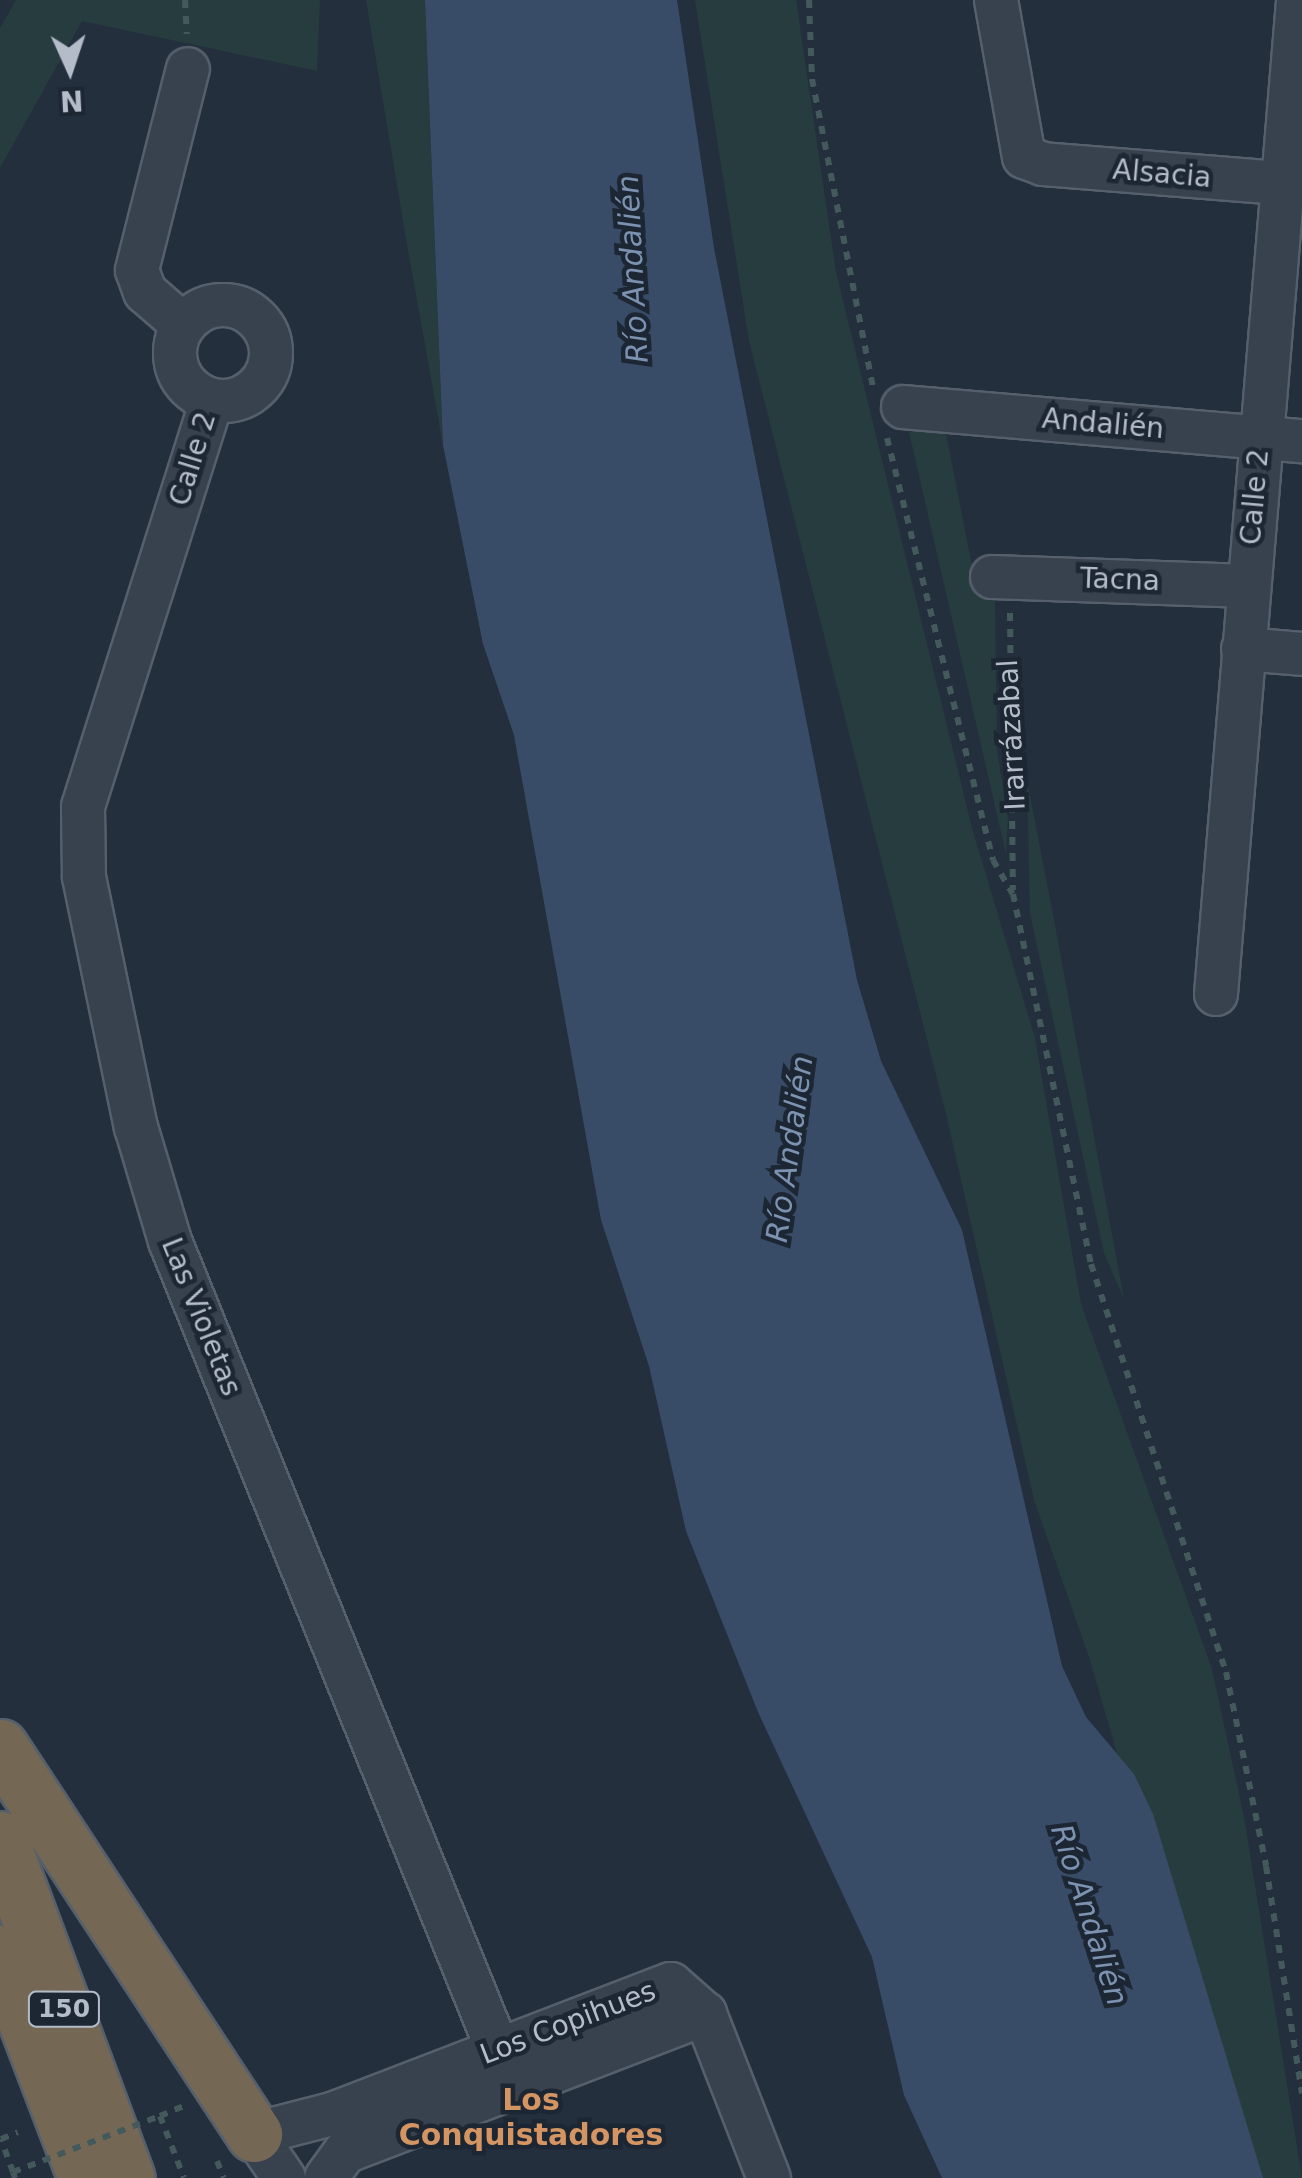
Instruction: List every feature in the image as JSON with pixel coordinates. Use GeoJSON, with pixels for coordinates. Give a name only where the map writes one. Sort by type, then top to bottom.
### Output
{"type":"FeatureCollection","features":[{"type":"Feature","properties":{"kind":"highway"},"geometry":{"type":"LineString","coordinates":[[0,1746],[269,2156]]}},
{"type":"Feature","properties":{"kind":"highway","name":"150"},"geometry":{"type":"LineString","coordinates":[[0,1839],[128,2178]]}},
{"type":"Feature","properties":{"kind":"highway","name":"150"},"geometry":{"type":"LineString","coordinates":[[0,1952],[86,2178]]}},
{"type":"Feature","properties":{"kind":"street","name":"Alsacia"},"geometry":{"type":"LineString","coordinates":[[996,0],[1024,157],[1043,164],[1291,184]]}},
{"type":"Feature","properties":{"kind":"street","name":"Calle 2"},"geometry":{"type":"LineString","coordinates":[[1216,994],[1260,438],[1291,184],[1298,0]]}},
{"type":"Feature","properties":{"kind":"street"},"geometry":{"type":"LineString","coordinates":[[183,326],[145,292],[137,270],[188,69]]}},
{"type":"Feature","properties":{"kind":"street"},"geometry":{"type":"LineString","coordinates":[[230,305],[262,323],[271,342],[267,375],[254,392],[198,391],[175,358],[183,326],[197,312],[230,305]]}},
{"type":"Feature","properties":{"kind":"street","name":"Calle 2"},"geometry":{"type":"LineString","coordinates":[[174,519],[198,391]]}},
{"type":"Feature","properties":{"kind":"street","name":"Andalién"},"geometry":{"type":"LineString","coordinates":[[888,413],[1302,441]]}},
{"type":"Feature","properties":{"kind":"street","name":"Las Violetas"},"geometry":{"type":"LineString","coordinates":[[174,519],[83,807],[81,841],[136,1127],[170,1241],[505,2067]]}},
{"type":"Feature","properties":{"kind":"street","name":"Tacna"},"geometry":{"type":"LineString","coordinates":[[1003,577],[1248,586]]}},
{"type":"Feature","properties":{"kind":"street"},"geometry":{"type":"LineString","coordinates":[[1243,648],[1302,654]]}},
{"type":"Feature","properties":{"kind":"street","name":"Los Copihues"},"geometry":{"type":"LineString","coordinates":[[269,2156],[332,2114],[705,2014],[754,2174]]}},
{"type":"Feature","properties":{"kind":"street","name":"Los Copihues"},"geometry":{"type":"LineString","coordinates":[[326,2178],[345,2152],[505,2067]]}},
{"type":"Feature","properties":{"kind":"path"},"geometry":{"type":"LineString","coordinates":[[809,0],[812,79],[993,860],[1013,894],[1091,1264],[1226,1672],[1266,1866],[1302,2093]]}},
{"type":"Feature","properties":{"kind":"path","name":"Irarrázabal"},"geometry":{"type":"LineString","coordinates":[[1003,577],[1013,894]]}},
{"type":"Feature","properties":{"kind":"path"},"geometry":{"type":"LineString","coordinates":[[18,2132],[1,2139],[14,2175],[160,2116],[184,2178]]}},
{"type":"Feature","properties":{"kind":"green space"},"geometry":{"type":"Polygon","coordinates":[[[16,0],[320,0],[317,71],[82,21],[0,168],[0,28],[16,0]]]}},
{"type":"Feature","properties":{"kind":"green space"},"geometry":{"type":"Polygon","coordinates":[[[366,0],[425,0],[443,445],[407,245],[366,0]]]}},
{"type":"Feature","properties":{"kind":"green space"},"geometry":{"type":"Polygon","coordinates":[[[695,0],[796,0],[836,272],[972,828],[1035,1038],[1081,1304],[1212,1669],[1244,1817],[1302,2178],[1240,2178],[1090,1660],[1034,1500],[946,1114],[749,341],[695,0]]]}},
{"type":"Feature","properties":{"kind":"green space"},"geometry":{"type":"Polygon","coordinates":[[[923,427],[945,428],[971,561],[977,580],[995,597],[997,750],[1008,818],[1006,854],[909,432],[923,427]]]}},
{"type":"Feature","properties":{"kind":"green space"},"geometry":{"type":"Polygon","coordinates":[[[1027,780],[1124,1299],[1104,1253],[1030,914],[1027,780]]]}},
{"type":"Feature","properties":{"kind":"water","name":"Río Andalién"},"geometry":{"type":"Polygon","coordinates":[[[425,0],[677,0],[714,248],[857,980],[881,1061],[962,1230],[1062,1666],[1086,1717],[1134,1774],[1153,1814],[1263,2178],[942,2178],[904,2095],[872,1957],[758,1712],[686,1531],[649,1366],[601,1220],[514,735],[483,644],[443,445],[425,0]]]}},
{"type":"Feature","properties":{"kind":"district","name":"Los Conquistadores"},"geometry":{"type":"Point","coordinates":[531,2117]}}]}
